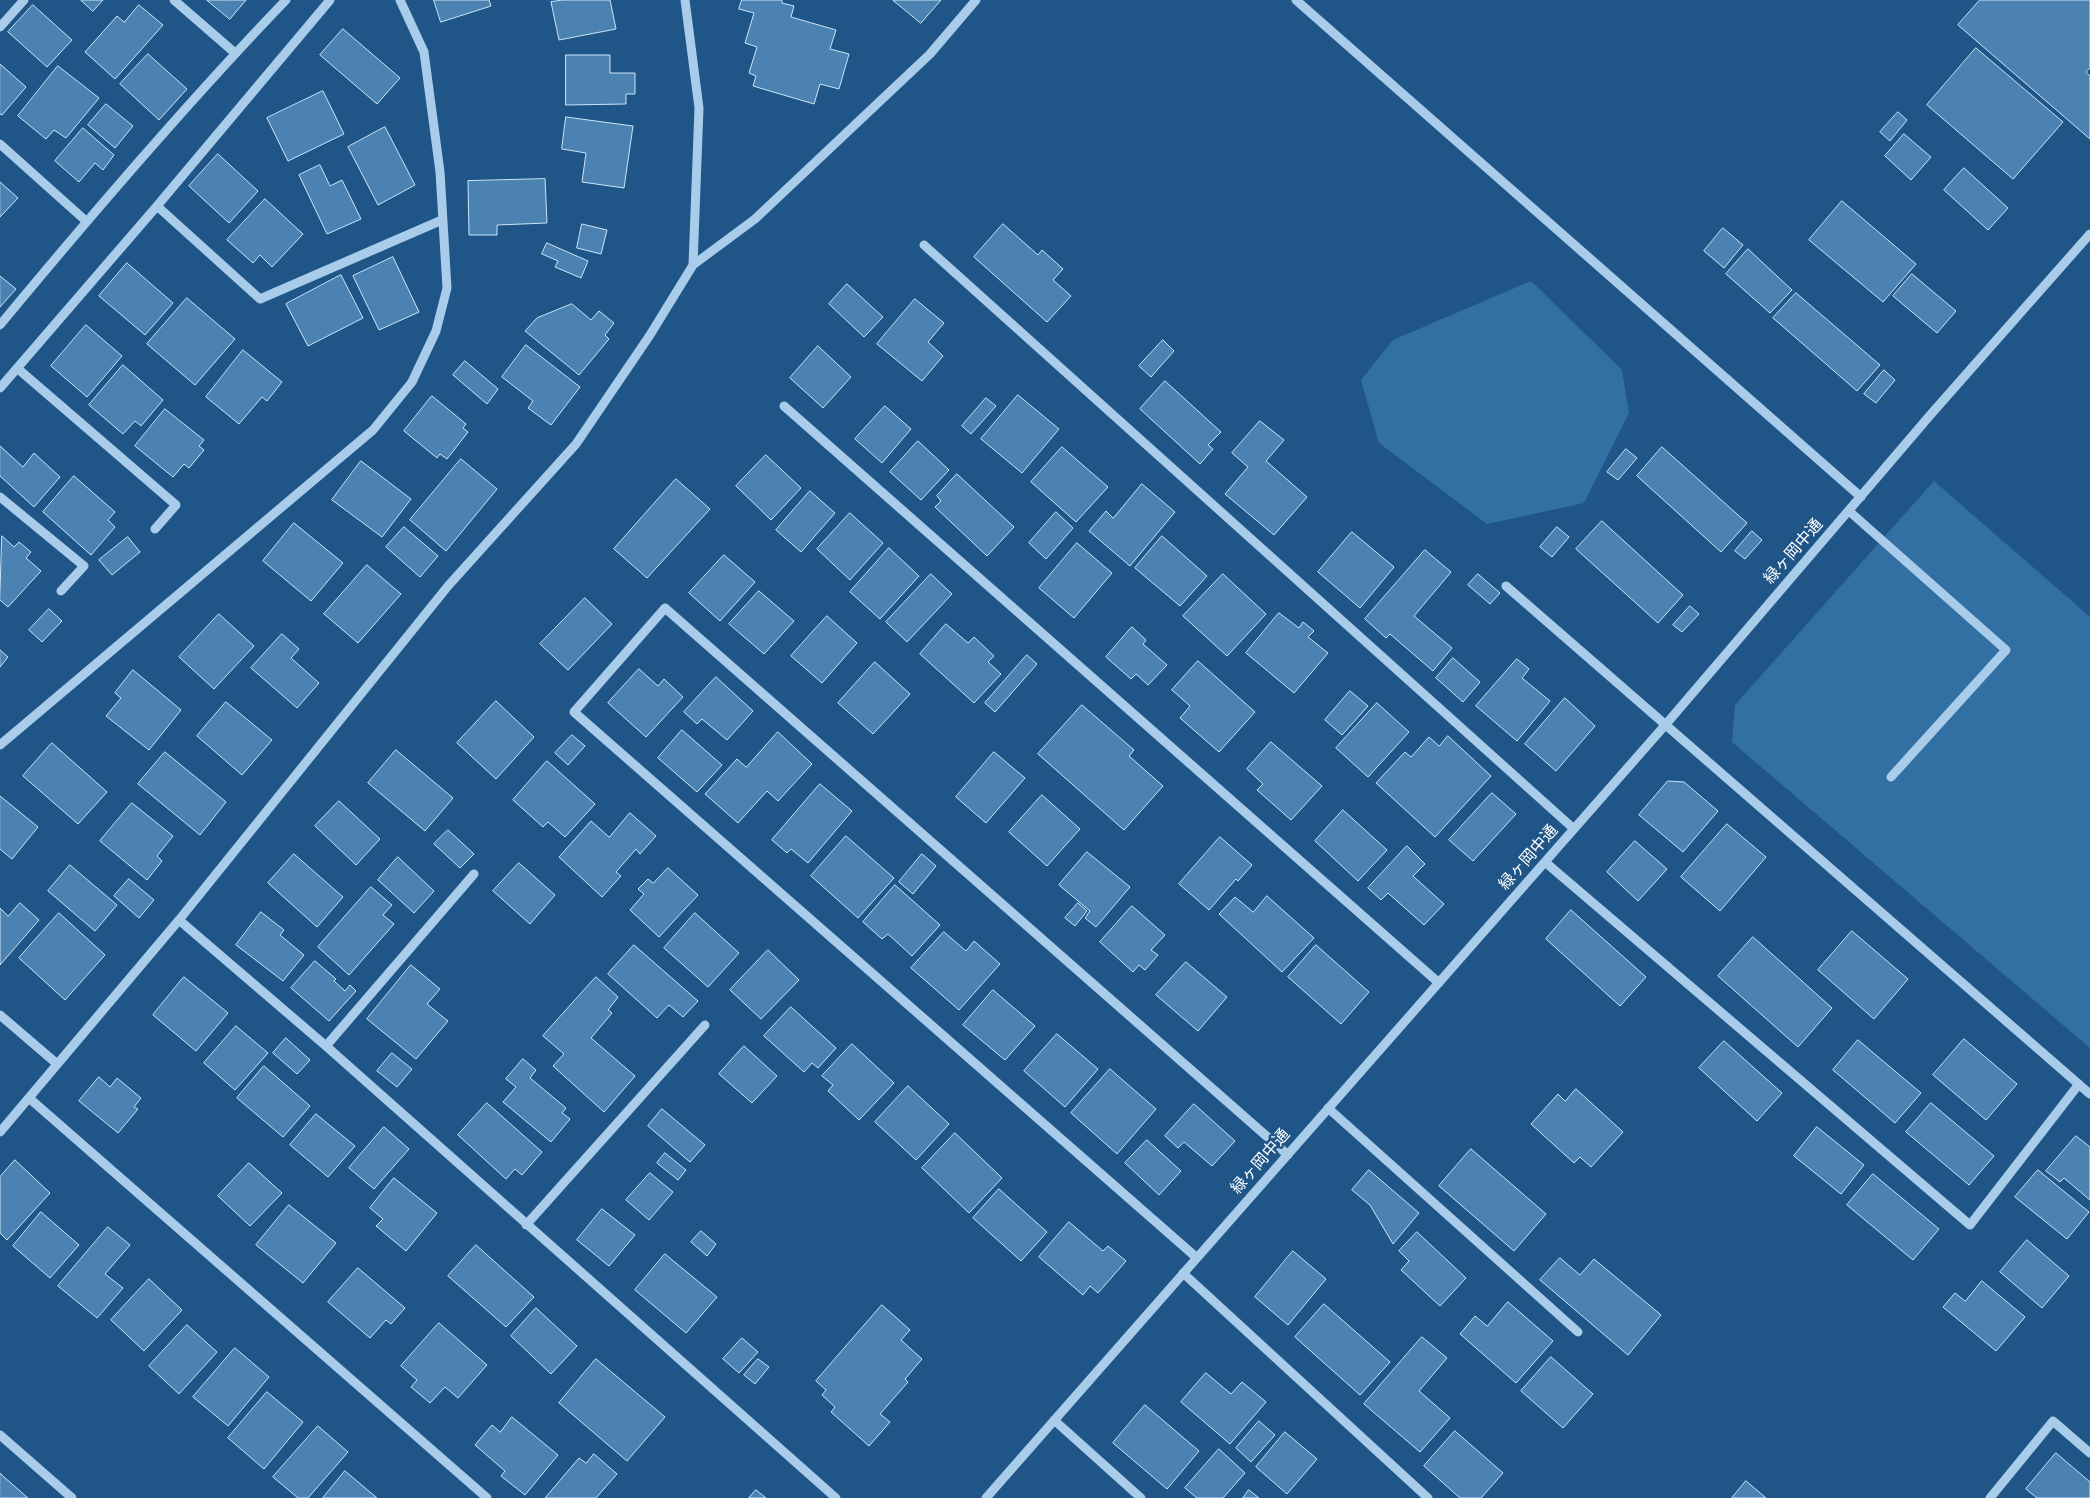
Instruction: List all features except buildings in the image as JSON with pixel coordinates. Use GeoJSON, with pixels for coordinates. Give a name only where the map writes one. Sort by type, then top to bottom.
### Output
{"type":"FeatureCollection","features":[{"type":"Feature","properties":{"kind":"street"},"geometry":{"type":"LineString","coordinates":[[0,26],[24,0]]}},
{"type":"Feature","properties":{"kind":"street"},"geometry":{"type":"LineString","coordinates":[[174,0],[235,53]]}},
{"type":"Feature","properties":{"kind":"street"},"geometry":{"type":"LineString","coordinates":[[0,325],[86,221],[235,53],[286,0]]}},
{"type":"Feature","properties":{"kind":"street"},"geometry":{"type":"LineString","coordinates":[[0,388],[158,206],[330,0]]}},
{"type":"Feature","properties":{"kind":"street"},"geometry":{"type":"LineString","coordinates":[[0,746],[374,430],[412,382],[436,331],[446,288],[440,172],[424,52],[400,0]]}},
{"type":"Feature","properties":{"kind":"street"},"geometry":{"type":"LineString","coordinates":[[686,0],[699,108],[693,265]]}},
{"type":"Feature","properties":{"kind":"street"},"geometry":{"type":"LineString","coordinates":[[0,1132],[30,1098],[56,1063],[179,920],[448,586],[576,444],[650,335],[693,265],[762,213],[930,54],[976,0]]}},
{"type":"Feature","properties":{"kind":"street"},"geometry":{"type":"LineString","coordinates":[[1296,0],[1860,498]]}},
{"type":"Feature","properties":{"kind":"street"},"geometry":{"type":"LineString","coordinates":[[0,144],[86,221]]}},
{"type":"Feature","properties":{"kind":"street"},"geometry":{"type":"LineString","coordinates":[[158,206],[260,299],[442,220]]}},
{"type":"Feature","properties":{"kind":"street","name":"緑ヶ岡中通"},"geometry":{"type":"LineString","coordinates":[[986,1498],[1667,723],[2090,234]]}},
{"type":"Feature","properties":{"kind":"street"},"geometry":{"type":"LineString","coordinates":[[924,245],[1574,829]]}},
{"type":"Feature","properties":{"kind":"street"},"geometry":{"type":"LineString","coordinates":[[17,368],[176,505],[155,528]]}},
{"type":"Feature","properties":{"kind":"street"},"geometry":{"type":"LineString","coordinates":[[784,406],[1439,983]]}},
{"type":"Feature","properties":{"kind":"street"},"geometry":{"type":"LineString","coordinates":[[0,497],[84,566],[61,591]]}},
{"type":"Feature","properties":{"kind":"street"},"geometry":{"type":"LineString","coordinates":[[1849,511],[2006,650],[1891,777]]}},
{"type":"Feature","properties":{"kind":"street"},"geometry":{"type":"LineString","coordinates":[[1506,586],[1667,723],[2090,1094]]}},
{"type":"Feature","properties":{"kind":"street"},"geometry":{"type":"LineString","coordinates":[[1197,1258],[574,712],[665,608],[1288,1155]]}},
{"type":"Feature","properties":{"kind":"street"},"geometry":{"type":"LineString","coordinates":[[1545,862],[1970,1225],[2079,1084]]}},
{"type":"Feature","properties":{"kind":"street"},"geometry":{"type":"LineString","coordinates":[[326,1046],[474,874]]}},
{"type":"Feature","properties":{"kind":"street"},"geometry":{"type":"LineString","coordinates":[[179,920],[326,1046],[836,1498]]}},
{"type":"Feature","properties":{"kind":"street"},"geometry":{"type":"LineString","coordinates":[[0,1015],[56,1063]]}},
{"type":"Feature","properties":{"kind":"street"},"geometry":{"type":"LineString","coordinates":[[526,1225],[705,1025]]}},
{"type":"Feature","properties":{"kind":"street"},"geometry":{"type":"LineString","coordinates":[[30,1098],[487,1498]]}},
{"type":"Feature","properties":{"kind":"street"},"geometry":{"type":"LineString","coordinates":[[1328,1108],[1578,1332]]}},
{"type":"Feature","properties":{"kind":"street"},"geometry":{"type":"LineString","coordinates":[[1183,1273],[1428,1498]]}},
{"type":"Feature","properties":{"kind":"street"},"geometry":{"type":"LineString","coordinates":[[1054,1420],[1141,1498]]}},
{"type":"Feature","properties":{"kind":"street"},"geometry":{"type":"LineString","coordinates":[[1990,1498],[2053,1421],[2090,1453]]}},
{"type":"Feature","properties":{"kind":"street"},"geometry":{"type":"LineString","coordinates":[[0,1435],[72,1498]]}},
{"type":"Feature","properties":{"kind":"shaded area"},"geometry":{"type":"Polygon","coordinates":[[[1531,281],[1622,370],[1629,413],[1584,503],[1487,524],[1379,443],[1361,380],[1393,340],[1531,281]]]}},
{"type":"Feature","properties":{"kind":"shaded area"},"geometry":{"type":"Polygon","coordinates":[[[1934,481],[2090,617],[2090,1048],[1732,742],[1735,705],[1934,481]]]}}]}
